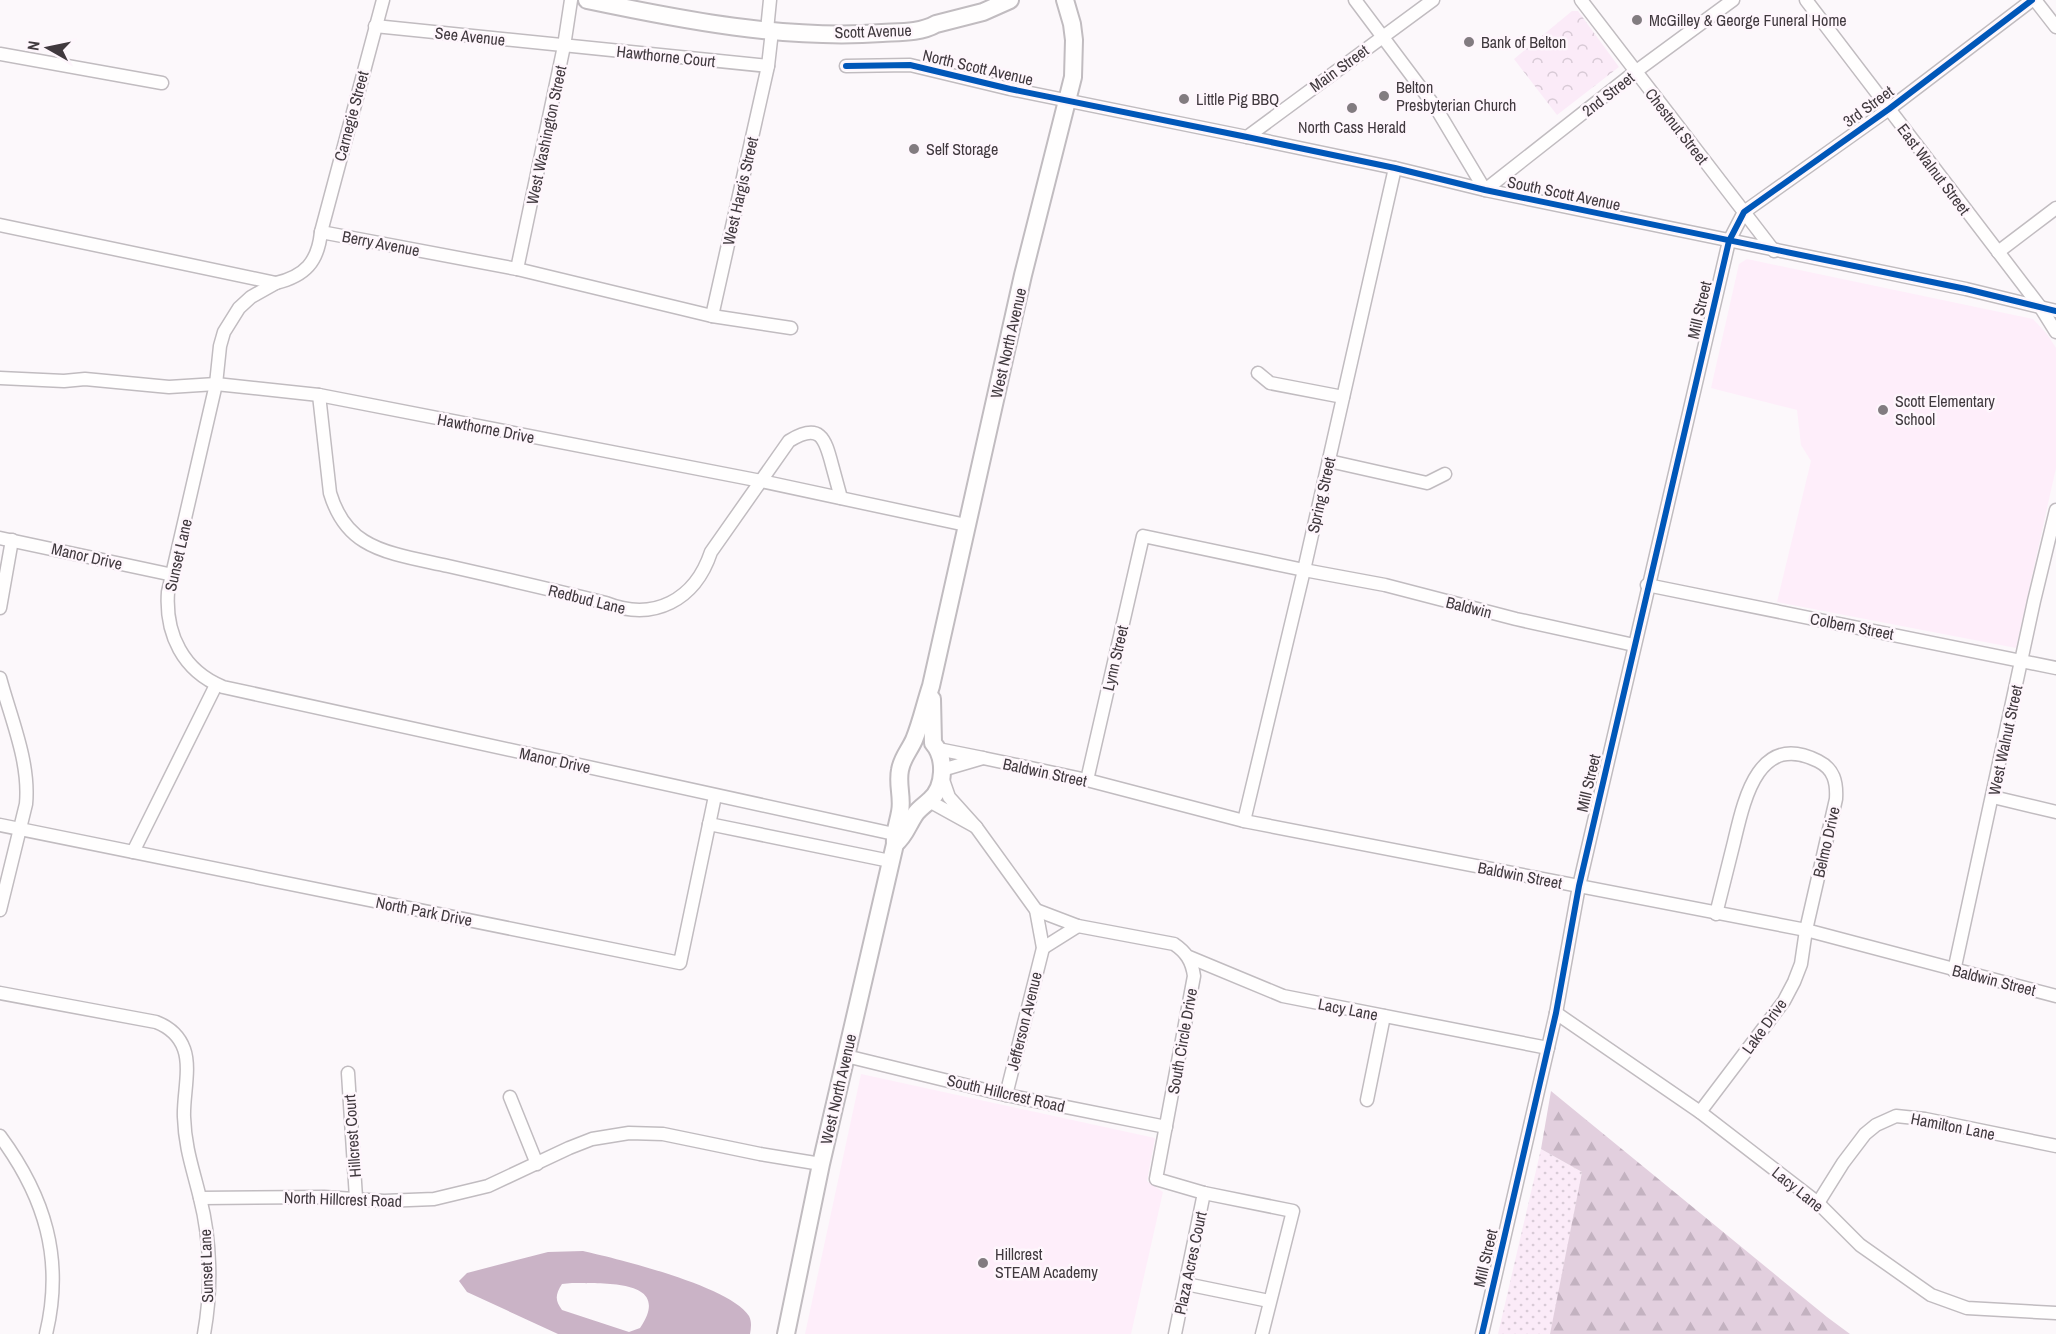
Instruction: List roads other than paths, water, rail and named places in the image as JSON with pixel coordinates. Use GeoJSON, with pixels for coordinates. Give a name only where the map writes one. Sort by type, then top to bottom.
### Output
{"type":"FeatureCollection","features":[{"type":"Feature","properties":{"kind":"main road"},"geometry":{"type":"LineString","coordinates":[[587,0],[690,21],[770,30]]}},
{"type":"Feature","properties":{"kind":"main road","name":"Scott Avenue"},"geometry":{"type":"LineString","coordinates":[[770,30],[852,34],[907,32],[930,28],[936,24],[983,12],[1010,0]]}},
{"type":"Feature","properties":{"kind":"main road","name":"West North Avenue"},"geometry":{"type":"LineString","coordinates":[[786,1334],[821,1164],[901,812],[898,781],[902,760],[913,742],[931,686],[1023,275],[1073,77],[1075,55],[1072,24],[1065,0]]}},
{"type":"Feature","properties":{"kind":"main road","name":"West North Avenue"},"geometry":{"type":"LineString","coordinates":[[895,839],[904,837],[914,815],[927,802],[942,773],[935,746],[931,686]]}},
{"type":"Feature","properties":{"kind":"main road"},"geometry":{"type":"LineString","coordinates":[[913,742],[920,741],[935,746]]}},
{"type":"Feature","properties":{"kind":"main road"},"geometry":{"type":"LineString","coordinates":[[901,796],[906,802],[912,804],[927,802]]}},
{"type":"Feature","properties":{"kind":"street","name":"Carnegie Street"},"geometry":{"type":"LineString","coordinates":[[321,232],[383,0]]}},
{"type":"Feature","properties":{"kind":"street","name":"West Washington Street"},"geometry":{"type":"LineString","coordinates":[[517,269],[564,46],[571,0]]}},
{"type":"Feature","properties":{"kind":"street","name":"West Hargis Street"},"geometry":{"type":"LineString","coordinates":[[712,316],[768,66],[770,0]]}},
{"type":"Feature","properties":{"kind":"street"},"geometry":{"type":"LineString","coordinates":[[1355,0],[1436,108],[1485,190]]}},
{"type":"Feature","properties":{"kind":"street","name":"Main Street"},"geometry":{"type":"LineString","coordinates":[[1247,136],[1433,0]]}},
{"type":"Feature","properties":{"kind":"street","name":"Chestnut Street"},"geometry":{"type":"LineString","coordinates":[[1581,0],[1774,251]]}},
{"type":"Feature","properties":{"kind":"street","name":"2nd Street"},"geometry":{"type":"LineString","coordinates":[[1485,190],[1635,72],[1733,0]]}},
{"type":"Feature","properties":{"kind":"street","name":"East Walnut Street"},"geometry":{"type":"LineString","coordinates":[[1806,0],[2042,308]]}},
{"type":"Feature","properties":{"kind":"street"},"geometry":{"type":"LineString","coordinates":[[2034,0],[2056,27]]}},
{"type":"Feature","properties":{"kind":"street","name":"3rd Street"},"geometry":{"type":"LineString","coordinates":[[1729,241],[1743,212],[1889,109],[2034,0]]}},
{"type":"Feature","properties":{"kind":"street","name":"See Avenue"},"geometry":{"type":"LineString","coordinates":[[375,26],[564,46]]}},
{"type":"Feature","properties":{"kind":"street","name":"Hawthorne Court"},"geometry":{"type":"LineString","coordinates":[[564,46],[768,66]]}},
{"type":"Feature","properties":{"kind":"street"},"geometry":{"type":"LineString","coordinates":[[0,54],[162,83]]}},
{"type":"Feature","properties":{"kind":"street","name":"North Scott Avenue"},"geometry":{"type":"LineString","coordinates":[[846,66],[910,65],[1066,100]]}},
{"type":"Feature","properties":{"kind":"street","name":"South Scott Avenue"},"geometry":{"type":"LineString","coordinates":[[1066,100],[1247,136],[1485,190],[1966,290],[2056,311]]}},
{"type":"Feature","properties":{"kind":"street","name":"Spring Street"},"geometry":{"type":"LineString","coordinates":[[1244,821],[1304,570],[1395,168]]}},
{"type":"Feature","properties":{"kind":"street"},"geometry":{"type":"LineString","coordinates":[[1998,252],[2056,208]]}},
{"type":"Feature","properties":{"kind":"street"},"geometry":{"type":"LineString","coordinates":[[0,225],[276,284]]}},
{"type":"Feature","properties":{"kind":"street","name":"Berry Avenue"},"geometry":{"type":"LineString","coordinates":[[276,284],[291,280],[309,266],[318,250],[321,232],[517,269],[712,316],[791,328]]}},
{"type":"Feature","properties":{"kind":"street","name":"Mill Street"},"geometry":{"type":"LineString","coordinates":[[1482,1334],[1556,1013],[1579,886],[1647,585],[1729,241]]}},
{"type":"Feature","properties":{"kind":"street","name":"Sunset Lane"},"geometry":{"type":"LineString","coordinates":[[216,685],[186,661],[173,638],[167,607],[216,384],[220,346],[230,319],[250,297],[276,284]]}},
{"type":"Feature","properties":{"kind":"street"},"geometry":{"type":"LineString","coordinates":[[2042,308],[2056,332]]}},
{"type":"Feature","properties":{"kind":"street"},"geometry":{"type":"LineString","coordinates":[[1258,373],[1270,383],[1343,397]]}},
{"type":"Feature","properties":{"kind":"street","name":"Hawthorne Drive"},"geometry":{"type":"LineString","coordinates":[[0,378],[64,381],[85,379],[169,387],[216,384],[319,395],[760,481],[966,525]]}},
{"type":"Feature","properties":{"kind":"street","name":"Redbud Lane"},"geometry":{"type":"LineString","coordinates":[[319,395],[330,493],[342,520],[363,541],[375,547],[420,560],[628,609],[642,610],[668,604],[691,588],[703,572],[711,552],[760,481],[789,441],[802,433],[814,433],[826,441],[841,498]]}},
{"type":"Feature","properties":{"kind":"street"},"geometry":{"type":"LineString","coordinates":[[1329,461],[1427,483],[1444,474]]}},
{"type":"Feature","properties":{"kind":"street","name":"West Walnut Street"},"geometry":{"type":"LineString","coordinates":[[1954,970],[2044,555],[2056,510]]}},
{"type":"Feature","properties":{"kind":"street","name":"Baldwin"},"geometry":{"type":"LineString","coordinates":[[1143,536],[1385,585],[1494,614],[1634,645]]}},
{"type":"Feature","properties":{"kind":"street","name":"Lynn Street"},"geometry":{"type":"LineString","coordinates":[[1087,780],[1143,536]]}},
{"type":"Feature","properties":{"kind":"street"},"geometry":{"type":"LineString","coordinates":[[0,608],[6,539]]}},
{"type":"Feature","properties":{"kind":"street","name":"Manor Drive"},"geometry":{"type":"LineString","coordinates":[[6,539],[173,576]]}},
{"type":"Feature","properties":{"kind":"street","name":"Colbern Street"},"geometry":{"type":"LineString","coordinates":[[1647,585],[2056,668]]}},
{"type":"Feature","properties":{"kind":"street"},"geometry":{"type":"LineString","coordinates":[[0,678],[26,771],[26,804],[0,910]]}},
{"type":"Feature","properties":{"kind":"street"},"geometry":{"type":"LineString","coordinates":[[133,852],[216,685]]}},
{"type":"Feature","properties":{"kind":"street","name":"Manor Drive"},"geometry":{"type":"LineString","coordinates":[[216,685],[715,796],[895,839]]}},
{"type":"Feature","properties":{"kind":"street","name":"Baldwin Street"},"geometry":{"type":"LineString","coordinates":[[935,746],[1087,780],[1244,821],[1806,930],[2056,996]]}},
{"type":"Feature","properties":{"kind":"street","name":"Belmo Drive"},"geometry":{"type":"LineString","coordinates":[[1716,914],[1744,799],[1751,783],[1766,762],[1787,754],[1799,755],[1814,758],[1830,767],[1837,788],[1806,930]]}},
{"type":"Feature","properties":{"kind":"street","name":"Baldwin Street"},"geometry":{"type":"LineString","coordinates":[[942,773],[983,758]]}},
{"type":"Feature","properties":{"kind":"street"},"geometry":{"type":"LineString","coordinates":[[942,773],[949,797],[976,827],[1036,910],[1078,926],[1174,944],[1189,957]]}},
{"type":"Feature","properties":{"kind":"street","name":"North Park Drive"},"geometry":{"type":"LineString","coordinates":[[0,825],[680,963],[715,796]]}},
{"type":"Feature","properties":{"kind":"street"},"geometry":{"type":"LineString","coordinates":[[1993,797],[2056,812]]}},
{"type":"Feature","properties":{"kind":"street"},"geometry":{"type":"LineString","coordinates":[[927,802],[976,827]]}},
{"type":"Feature","properties":{"kind":"street"},"geometry":{"type":"LineString","coordinates":[[709,824],[890,861]]}},
{"type":"Feature","properties":{"kind":"street","name":"Jefferson Avenue"},"geometry":{"type":"LineString","coordinates":[[1006,1095],[1043,948],[1036,910]]}},
{"type":"Feature","properties":{"kind":"street","name":"Jefferson Avenue"},"geometry":{"type":"LineString","coordinates":[[1043,948],[1078,926]]}},
{"type":"Feature","properties":{"kind":"street","name":"Lake Drive"},"geometry":{"type":"LineString","coordinates":[[1700,1112],[1784,1001],[1800,964],[1806,930]]}},
{"type":"Feature","properties":{"kind":"street","name":"Lacy Lane"},"geometry":{"type":"LineString","coordinates":[[1189,957],[1283,996],[1548,1048]]}},
{"type":"Feature","properties":{"kind":"street","name":"South Circle Drive"},"geometry":{"type":"LineString","coordinates":[[1156,1179],[1194,976],[1189,957]]}},
{"type":"Feature","properties":{"kind":"street"},"geometry":{"type":"LineString","coordinates":[[0,993],[156,1022],[175,1033],[185,1052],[187,1063],[184,1116],[187,1147],[200,1198]]}},
{"type":"Feature","properties":{"kind":"street","name":"Lacy Lane"},"geometry":{"type":"LineString","coordinates":[[1556,1013],[1700,1112],[1818,1203],[1860,1245],[1931,1295],[1967,1308],[2056,1313]]}},
{"type":"Feature","properties":{"kind":"street"},"geometry":{"type":"LineString","coordinates":[[1367,1100],[1384,1016]]}},
{"type":"Feature","properties":{"kind":"street","name":"South Hillcrest Road"},"geometry":{"type":"LineString","coordinates":[[846,1056],[1006,1095],[1166,1127]]}},
{"type":"Feature","properties":{"kind":"street","name":"Hillcrest Court"},"geometry":{"type":"LineString","coordinates":[[348,1073],[356,1198]]}},
{"type":"Feature","properties":{"kind":"street"},"geometry":{"type":"LineString","coordinates":[[510,1097],[537,1164]]}},
{"type":"Feature","properties":{"kind":"street","name":"Hamilton Lane"},"geometry":{"type":"LineString","coordinates":[[1818,1203],[1843,1163],[1865,1134],[1876,1125],[1896,1116],[1925,1119],[2056,1146]]}},
{"type":"Feature","properties":{"kind":"street","name":"North Hillcrest Road"},"geometry":{"type":"LineString","coordinates":[[200,1198],[262,1196],[356,1198],[384,1201],[434,1199],[488,1186],[592,1139],[629,1133],[663,1134],[821,1164]]}},
{"type":"Feature","properties":{"kind":"street"},"geometry":{"type":"LineString","coordinates":[[2,1141],[18,1161],[31,1185],[47,1228],[53,1273],[46,1334]]}},
{"type":"Feature","properties":{"kind":"street","name":"Plaza Acres Court"},"geometry":{"type":"LineString","coordinates":[[1156,1179],[1204,1193],[1293,1211],[1262,1334]]}},
{"type":"Feature","properties":{"kind":"street","name":"Plaza Acres Court"},"geometry":{"type":"LineString","coordinates":[[1175,1334],[1204,1193]]}},
{"type":"Feature","properties":{"kind":"street","name":"Sunset Lane"},"geometry":{"type":"LineString","coordinates":[[200,1198],[207,1237],[209,1268],[204,1334]]}},
{"type":"Feature","properties":{"kind":"street"},"geometry":{"type":"LineString","coordinates":[[1186,1284],[1269,1301]]}},
{"type":"Feature","properties":{"kind":"place","name":"McGilley & George Funeral Home"},"geometry":{"type":"Point","coordinates":[1637,20]}},
{"type":"Feature","properties":{"kind":"place","name":"Bank of Belton"},"geometry":{"type":"Point","coordinates":[1469,42]}},
{"type":"Feature","properties":{"kind":"place","name":"Belton Presbyterian Church"},"geometry":{"type":"Point","coordinates":[1384,96]}},
{"type":"Feature","properties":{"kind":"place","name":"Little Pig BBQ"},"geometry":{"type":"Point","coordinates":[1184,99]}},
{"type":"Feature","properties":{"kind":"place","name":"North Cass Herald"},"geometry":{"type":"Point","coordinates":[1352,108]}},
{"type":"Feature","properties":{"kind":"place","name":"Self Storage"},"geometry":{"type":"Point","coordinates":[914,149]}},
{"type":"Feature","properties":{"kind":"place","name":"Scott Elementary School"},"geometry":{"type":"Point","coordinates":[1883,410]}},
{"type":"Feature","properties":{"kind":"place","name":"Hillcrest STEAM Academy"},"geometry":{"type":"Point","coordinates":[983,1263]}}]}
